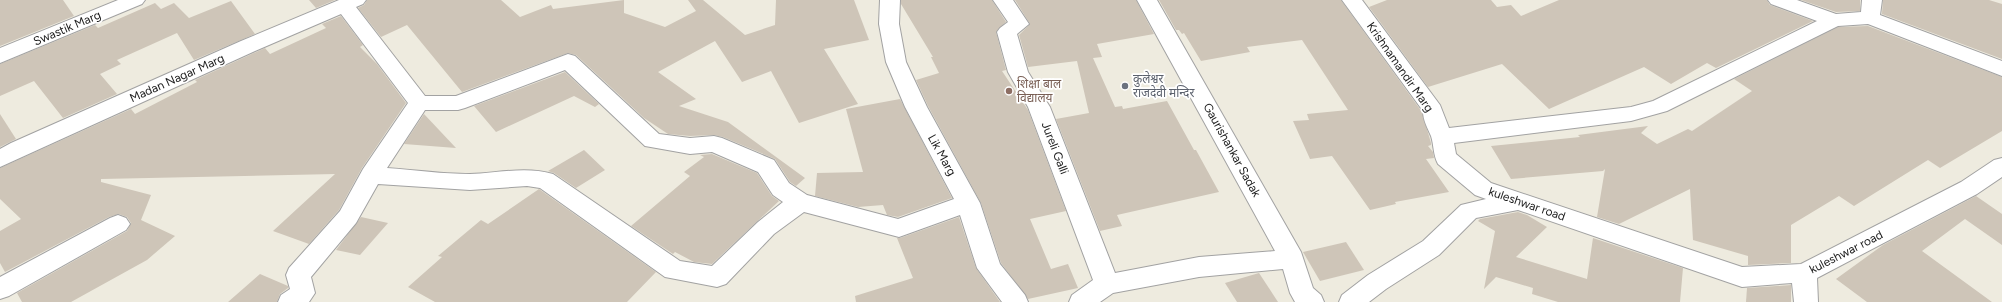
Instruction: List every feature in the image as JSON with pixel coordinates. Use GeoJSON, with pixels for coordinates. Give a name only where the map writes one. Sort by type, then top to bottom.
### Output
{"type":"FeatureCollection","features":[{"type":"Feature","properties":{"kind":"street","name":"Swastik Marg"},"geometry":{"type":"LineString","coordinates":[[0,56],[135,0]]}},
{"type":"Feature","properties":{"kind":"street","name":"Lik Marg"},"geometry":{"type":"LineString","coordinates":[[890,0],[889,24],[896,62],[916,107],[968,203],[989,268],[1016,302]]}},
{"type":"Feature","properties":{"kind":"street","name":"Jureli Galli"},"geometry":{"type":"LineString","coordinates":[[1003,0],[1020,24],[1007,32],[1018,72],[1039,107],[1107,284]]}},
{"type":"Feature","properties":{"kind":"street","name":"Gaurishankar Sadak"},"geometry":{"type":"LineString","coordinates":[[1147,0],[1196,85],[1292,259],[1302,293],[1312,302]]}},
{"type":"Feature","properties":{"kind":"street","name":"Krishnamandir Marg"},"geometry":{"type":"LineString","coordinates":[[1352,0],[1433,110],[1434,120],[1442,137]]}},
{"type":"Feature","properties":{"kind":"street"},"geometry":{"type":"LineString","coordinates":[[1778,0],[1834,20]]}},
{"type":"Feature","properties":{"kind":"street"},"geometry":{"type":"LineString","coordinates":[[350,3],[419,103]]}},
{"type":"Feature","properties":{"kind":"street","name":"Madan Nagar Marg"},"geometry":{"type":"LineString","coordinates":[[0,159],[240,49],[350,3]]}},
{"type":"Feature","properties":{"kind":"street"},"geometry":{"type":"LineString","coordinates":[[1442,137],[1631,114],[1660,106],[1834,20],[1871,9],[2002,69]]}},
{"type":"Feature","properties":{"kind":"street"},"geometry":{"type":"LineString","coordinates":[[419,103],[458,103],[568,61],[624,110],[653,141],[690,146],[714,144],[766,166],[781,189],[800,202],[900,228],[968,203]]}},
{"type":"Feature","properties":{"kind":"street"},"geometry":{"type":"LineString","coordinates":[[290,302],[303,293],[298,275],[348,217],[371,175],[419,103]]}},
{"type":"Feature","properties":{"kind":"street","name":"kuleshwar road"},"geometry":{"type":"LineString","coordinates":[[1442,137],[1446,158],[1483,189],[1742,276],[1804,273],[1969,188],[2002,166]]}},
{"type":"Feature","properties":{"kind":"street"},"geometry":{"type":"LineString","coordinates":[[371,175],[470,182],[527,178],[545,180],[674,270],[717,277],[766,228],[800,202]]}},
{"type":"Feature","properties":{"kind":"street"},"geometry":{"type":"LineString","coordinates":[[1351,302],[1377,282],[1431,248],[1469,211],[1521,201]]}},
{"type":"Feature","properties":{"kind":"street"},"geometry":{"type":"LineString","coordinates":[[0,289],[118,224]]}},
{"type":"Feature","properties":{"kind":"street"},"geometry":{"type":"LineString","coordinates":[[1081,302],[1107,284],[1199,267],[1292,259]]}},
{"type":"Feature","properties":{"kind":"street"},"geometry":{"type":"LineString","coordinates":[[1804,273],[1806,302]]}},
{"type":"Feature","properties":{"kind":"building"},"geometry":{"type":"Polygon","coordinates":[[[0,0],[63,0],[74,16],[0,46],[0,0]]]}},
{"type":"Feature","properties":{"kind":"building"},"geometry":{"type":"Polygon","coordinates":[[[309,0],[335,0],[316,8],[309,0]]]}},
{"type":"Feature","properties":{"kind":"building"},"geometry":{"type":"Polygon","coordinates":[[[367,0],[501,0],[520,17],[551,5],[553,9],[624,0],[624,13],[665,27],[696,11],[688,0],[703,0],[745,35],[775,25],[776,0],[854,0],[869,40],[824,49],[858,104],[799,123],[771,71],[742,82],[715,41],[658,72],[696,99],[679,106],[728,122],[805,178],[796,186],[790,182],[775,159],[723,137],[714,135],[690,136],[668,134],[644,118],[576,55],[568,53],[462,92],[407,25],[381,37],[358,8],[364,5],[367,0]]]}},
{"type":"Feature","properties":{"kind":"building"},"geometry":{"type":"Polygon","coordinates":[[[901,0],[992,0],[1006,22],[996,32],[1006,70],[1002,71],[1028,110],[1066,211],[1030,219],[1051,269],[1068,264],[1078,288],[1028,299],[1001,263],[981,203],[928,106],[916,80],[939,73],[931,57],[933,57],[901,4],[901,0]]]}},
{"type":"Feature","properties":{"kind":"building"},"geometry":{"type":"Polygon","coordinates":[[[1015,0],[1136,0],[1154,34],[1097,44],[1102,57],[1093,58],[1115,107],[1122,106],[1123,109],[1167,101],[1219,192],[1117,215],[1122,226],[1100,231],[1056,119],[1089,113],[1077,61],[1028,67],[1019,35],[1030,24],[1015,0]]]}},
{"type":"Feature","properties":{"kind":"building"},"geometry":{"type":"Polygon","coordinates":[[[1159,0],[1341,0],[1422,112],[1431,143],[1431,145],[1428,146],[1433,152],[1434,158],[1426,159],[1449,192],[1395,202],[1396,204],[1370,210],[1332,156],[1310,159],[1293,121],[1309,120],[1307,114],[1348,110],[1302,40],[1247,47],[1250,52],[1201,61],[1184,33],[1182,34],[1179,30],[1176,30],[1159,0]]]}},
{"type":"Feature","properties":{"kind":"building"},"geometry":{"type":"Polygon","coordinates":[[[1387,0],[1491,0],[1497,7],[1511,5],[1521,16],[1559,0],[1767,0],[1770,5],[1813,21],[1716,68],[1707,63],[1671,84],[1644,67],[1549,109],[1502,64],[1428,87],[1369,7],[1387,0]]]}},
{"type":"Feature","properties":{"kind":"building"},"geometry":{"type":"Polygon","coordinates":[[[1801,0],[1860,0],[1860,11],[1836,12],[1801,0]]]}},
{"type":"Feature","properties":{"kind":"building"},"geometry":{"type":"Polygon","coordinates":[[[1883,0],[1989,0],[2002,4],[2002,59],[1882,14],[1883,0]]]}},
{"type":"Feature","properties":{"kind":"building"},"geometry":{"type":"Polygon","coordinates":[[[231,1],[255,34],[194,60],[177,33],[117,60],[121,64],[100,74],[117,94],[63,118],[34,81],[0,96],[0,64],[95,25],[98,28],[155,3],[161,9],[174,3],[189,18],[231,1]]]}},
{"type":"Feature","properties":{"kind":"building"},"geometry":{"type":"Polygon","coordinates":[[[341,16],[363,45],[360,47],[377,64],[406,103],[362,168],[339,210],[309,244],[273,231],[335,174],[101,179],[101,182],[151,195],[141,220],[175,236],[147,260],[71,302],[22,302],[17,293],[127,231],[131,223],[127,217],[119,214],[109,217],[5,272],[0,263],[0,231],[21,219],[0,199],[0,168],[131,109],[135,114],[197,82],[195,80],[265,48],[270,54],[326,28],[322,24],[341,16]]]}},
{"type":"Feature","properties":{"kind":"building"},"geometry":{"type":"Polygon","coordinates":[[[1868,26],[2002,77],[2002,131],[1940,168],[1928,160],[1854,206],[1839,196],[1791,225],[1791,263],[1748,265],[1748,256],[1693,240],[1690,189],[1619,224],[1597,217],[1605,169],[1603,171],[1511,179],[1491,146],[1580,137],[1578,135],[1648,126],[1641,133],[1657,144],[1688,129],[1692,131],[1752,91],[1734,79],[1838,27],[1868,26]]]}},
{"type":"Feature","properties":{"kind":"building"},"geometry":{"type":"Polygon","coordinates":[[[565,72],[599,104],[595,107],[574,96],[496,132],[474,106],[565,72]]]}},
{"type":"Feature","properties":{"kind":"building"},"geometry":{"type":"Polygon","coordinates":[[[900,99],[952,198],[898,217],[887,215],[883,205],[858,207],[815,196],[817,173],[863,172],[846,109],[900,99]]]}},
{"type":"Feature","properties":{"kind":"building"},"geometry":{"type":"Polygon","coordinates":[[[0,114],[16,139],[0,147],[0,114]]]}},
{"type":"Feature","properties":{"kind":"building"},"geometry":{"type":"Polygon","coordinates":[[[424,114],[456,148],[404,144],[424,114]]]}},
{"type":"Feature","properties":{"kind":"building"},"geometry":{"type":"Polygon","coordinates":[[[584,150],[605,170],[576,188],[554,173],[548,171],[584,150]]]}},
{"type":"Feature","properties":{"kind":"building"},"geometry":{"type":"Polygon","coordinates":[[[712,154],[757,173],[772,196],[779,201],[712,264],[694,262],[675,252],[673,254],[631,226],[690,176],[684,172],[704,157],[700,155],[712,154]]]}},
{"type":"Feature","properties":{"kind":"building"},"geometry":{"type":"Polygon","coordinates":[[[539,189],[656,272],[627,302],[435,302],[408,287],[442,257],[438,256],[481,220],[488,224],[539,189]]]}},
{"type":"Feature","properties":{"kind":"building"},"geometry":{"type":"Polygon","coordinates":[[[1976,196],[2002,214],[2002,245],[1965,219],[1922,251],[1992,302],[1867,302],[1836,279],[1883,245],[1976,196]]]}},
{"type":"Feature","properties":{"kind":"building"},"geometry":{"type":"Polygon","coordinates":[[[1518,212],[1527,215],[1547,227],[1516,257],[1587,279],[1593,238],[1683,268],[1680,302],[1558,302],[1532,294],[1533,288],[1496,277],[1484,289],[1495,231],[1478,221],[1480,219],[1518,212]]]}},
{"type":"Feature","properties":{"kind":"building"},"geometry":{"type":"Polygon","coordinates":[[[361,217],[388,223],[360,255],[336,250],[361,217]]]}},
{"type":"Feature","properties":{"kind":"building"},"geometry":{"type":"Polygon","coordinates":[[[959,217],[976,268],[1000,302],[856,302],[855,296],[913,278],[897,238],[959,217]]]}},
{"type":"Feature","properties":{"kind":"building"},"geometry":{"type":"Polygon","coordinates":[[[1346,242],[1364,270],[1320,281],[1303,252],[1346,242]]]}},
{"type":"Feature","properties":{"kind":"building"},"geometry":{"type":"Polygon","coordinates":[[[1259,273],[1278,302],[1237,302],[1225,283],[1259,273]]]}},
{"type":"Feature","properties":{"kind":"building"},"geometry":{"type":"Polygon","coordinates":[[[260,274],[288,286],[288,288],[280,294],[277,302],[228,302],[260,274]]]}},
{"type":"Feature","properties":{"kind":"building"},"geometry":{"type":"Polygon","coordinates":[[[1791,285],[1791,302],[1746,302],[1747,288],[1791,285]]]}},
{"type":"Feature","properties":{"kind":"place","name":"कुलेश्वर राजदेवी मन्दिर"},"geometry":{"type":"Point","coordinates":[1125,86]}},
{"type":"Feature","properties":{"kind":"place","name":"शिक्षा बाल विद्यालय"},"geometry":{"type":"Point","coordinates":[1009,91]}}]}
